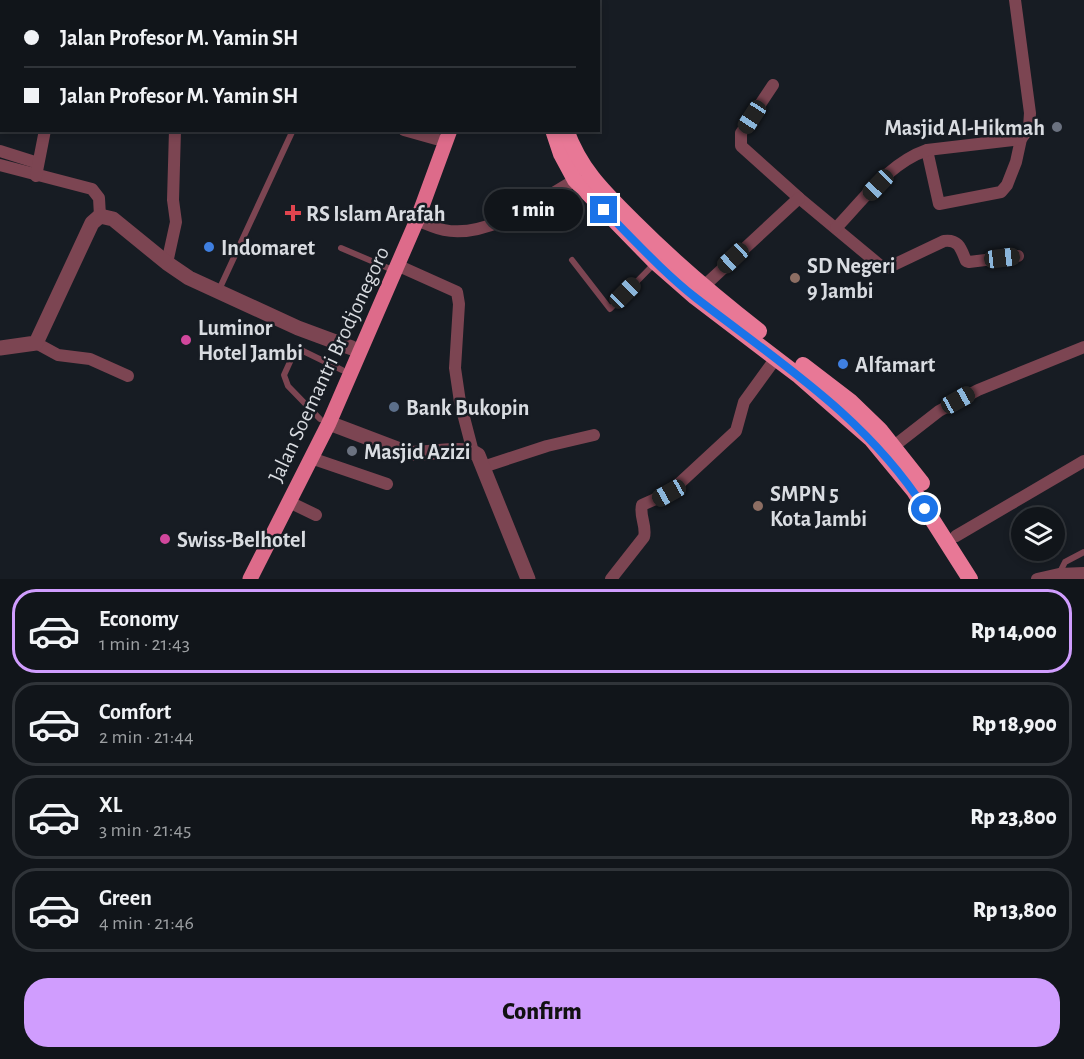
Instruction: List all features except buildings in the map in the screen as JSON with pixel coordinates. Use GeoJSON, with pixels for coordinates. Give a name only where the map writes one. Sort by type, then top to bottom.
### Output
{"type":"FeatureCollection","features":[{"type":"Feature","properties":{"kind":"highway"},"geometry":{"type":"LineString","coordinates":[[554,132],[561,154],[575,180],[656,262],[694,297],[776,358],[841,411],[894,446],[923,485],[982,579]]}},
{"type":"Feature","properties":{"kind":"highway"},"geometry":{"type":"LineString","coordinates":[[567,132],[573,149],[590,177],[703,287],[850,401],[914,491],[970,579]]}},
{"type":"Feature","properties":{"kind":"main road","name":"Jalan Soemantri Brodjonegoro"},"geometry":{"type":"LineString","coordinates":[[325,421],[393,267],[417,220],[449,132]]}},
{"type":"Feature","properties":{"kind":"main road","name":"Jalan Soemantri Brodjonegoro"},"geometry":{"type":"LineString","coordinates":[[393,267],[438,135]]}},
{"type":"Feature","properties":{"kind":"main road","name":"Jalan Soemantri Brodjonegoro"},"geometry":{"type":"LineString","coordinates":[[250,579],[311,458],[342,370],[357,350]]}},
{"type":"Feature","properties":{"kind":"main road"},"geometry":{"type":"LineString","coordinates":[[241,579],[260,537],[325,421]]}},
{"type":"Feature","properties":{"kind":"street"},"geometry":{"type":"LineString","coordinates":[[927,150],[939,204],[1001,192],[1005,189],[1016,162],[1021,139],[1029,128],[1030,113],[1015,0]]}},
{"type":"Feature","properties":{"kind":"street"},"geometry":{"type":"LineString","coordinates":[[773,85],[741,133],[741,146],[882,267],[887,268],[944,241],[952,240],[957,242],[966,261],[969,262],[1018,256]]}},
{"type":"Feature","properties":{"kind":"street"},"geometry":{"type":"LineString","coordinates":[[36,176],[45,132]]}},
{"type":"Feature","properties":{"kind":"street"},"geometry":{"type":"LineString","coordinates":[[166,263],[176,222],[173,200],[175,132]]}},
{"type":"Feature","properties":{"kind":"street"},"geometry":{"type":"LineString","coordinates":[[418,132],[438,135]]}},
{"type":"Feature","properties":{"kind":"street"},"geometry":{"type":"LineString","coordinates":[[836,228],[903,161],[927,150],[1021,139]]}},
{"type":"Feature","properties":{"kind":"street"},"geometry":{"type":"LineString","coordinates":[[0,152],[38,163]]}},
{"type":"Feature","properties":{"kind":"street"},"geometry":{"type":"LineString","coordinates":[[0,165],[92,189],[99,198],[100,216]]}},
{"type":"Feature","properties":{"kind":"street"},"geometry":{"type":"LineString","coordinates":[[417,220],[443,230],[472,231],[503,219],[575,180]]}},
{"type":"Feature","properties":{"kind":"street"},"geometry":{"type":"LineString","coordinates":[[703,287],[799,198]]}},
{"type":"Feature","properties":{"kind":"street"},"geometry":{"type":"LineString","coordinates":[[100,216],[113,219],[166,263],[189,278],[298,328],[357,350]]}},
{"type":"Feature","properties":{"kind":"street"},"geometry":{"type":"LineString","coordinates":[[36,343],[92,223],[100,216]]}},
{"type":"Feature","properties":{"kind":"street"},"geometry":{"type":"LineString","coordinates":[[393,267],[457,292],[459,304],[455,378],[473,452]]}},
{"type":"Feature","properties":{"kind":"street"},"geometry":{"type":"LineString","coordinates":[[0,348],[36,343],[58,355],[90,359],[128,376]]}},
{"type":"Feature","properties":{"kind":"street"},"geometry":{"type":"LineString","coordinates":[[894,446],[939,411],[978,390],[1084,347]]}},
{"type":"Feature","properties":{"kind":"street"},"geometry":{"type":"LineString","coordinates":[[611,579],[644,537],[641,507],[669,493],[735,431],[744,402],[776,358]]}},
{"type":"Feature","properties":{"kind":"street"},"geometry":{"type":"LineString","coordinates":[[325,421],[408,453],[422,455],[462,451],[478,455],[528,579]]}},
{"type":"Feature","properties":{"kind":"street"},"geometry":{"type":"LineString","coordinates":[[483,467],[547,446],[594,435]]}},
{"type":"Feature","properties":{"kind":"street"},"geometry":{"type":"LineString","coordinates":[[311,458],[387,484]]}},
{"type":"Feature","properties":{"kind":"street"},"geometry":{"type":"LineString","coordinates":[[956,536],[1084,461]]}},
{"type":"Feature","properties":{"kind":"street"},"geometry":{"type":"LineString","coordinates":[[289,502],[316,515]]}},
{"type":"Feature","properties":{"kind":"street"},"geometry":{"type":"LineString","coordinates":[[1037,579],[1059,573],[1084,573]]}},
{"type":"Feature","properties":{"kind":"lane"},"geometry":{"type":"LineString","coordinates":[[218,293],[292,132]]}},
{"type":"Feature","properties":{"kind":"lane"},"geometry":{"type":"LineString","coordinates":[[341,248],[393,267]]}},
{"type":"Feature","properties":{"kind":"lane"},"geometry":{"type":"LineString","coordinates":[[572,260],[610,309],[656,262]]}},
{"type":"Feature","properties":{"kind":"lane"},"geometry":{"type":"LineString","coordinates":[[325,421],[288,386],[284,375],[294,353],[301,350],[342,370]]}},
{"type":"Feature","properties":{"kind":"lane"},"geometry":{"type":"LineString","coordinates":[[1059,573],[1065,562],[1084,552]]}},
{"type":"Feature","properties":{"kind":"place","name":"Masjid Al-Hikmah"},"geometry":{"type":"Point","coordinates":[1057,127]}},
{"type":"Feature","properties":{"kind":"place","name":"RS Islam Arafah"},"geometry":{"type":"Point","coordinates":[293,213]}},
{"type":"Feature","properties":{"kind":"place","name":"Indomaret"},"geometry":{"type":"Point","coordinates":[209,247]}},
{"type":"Feature","properties":{"kind":"place","name":"SD Negeri 9 Jambi"},"geometry":{"type":"Point","coordinates":[795,278]}},
{"type":"Feature","properties":{"kind":"place","name":"Luminor Hotel Jambi"},"geometry":{"type":"Point","coordinates":[186,340]}},
{"type":"Feature","properties":{"kind":"place","name":"Alfamart"},"geometry":{"type":"Point","coordinates":[843,364]}},
{"type":"Feature","properties":{"kind":"place","name":"Bank Bukopin"},"geometry":{"type":"Point","coordinates":[394,407]}},
{"type":"Feature","properties":{"kind":"place","name":"Masjid Azizi"},"geometry":{"type":"Point","coordinates":[352,451]}},
{"type":"Feature","properties":{"kind":"place","name":"SMPN 5 Kota Jambi"},"geometry":{"type":"Point","coordinates":[758,506]}},
{"type":"Feature","properties":{"kind":"place","name":"Swiss-Belhotel"},"geometry":{"type":"Point","coordinates":[165,539]}},
{"type":"Feature","properties":{"kind":"route"},"geometry":{"type":"LineString","coordinates":[[604,210],[694,297],[799,376],[862,430],[887,456],[925,509]]}}]}
